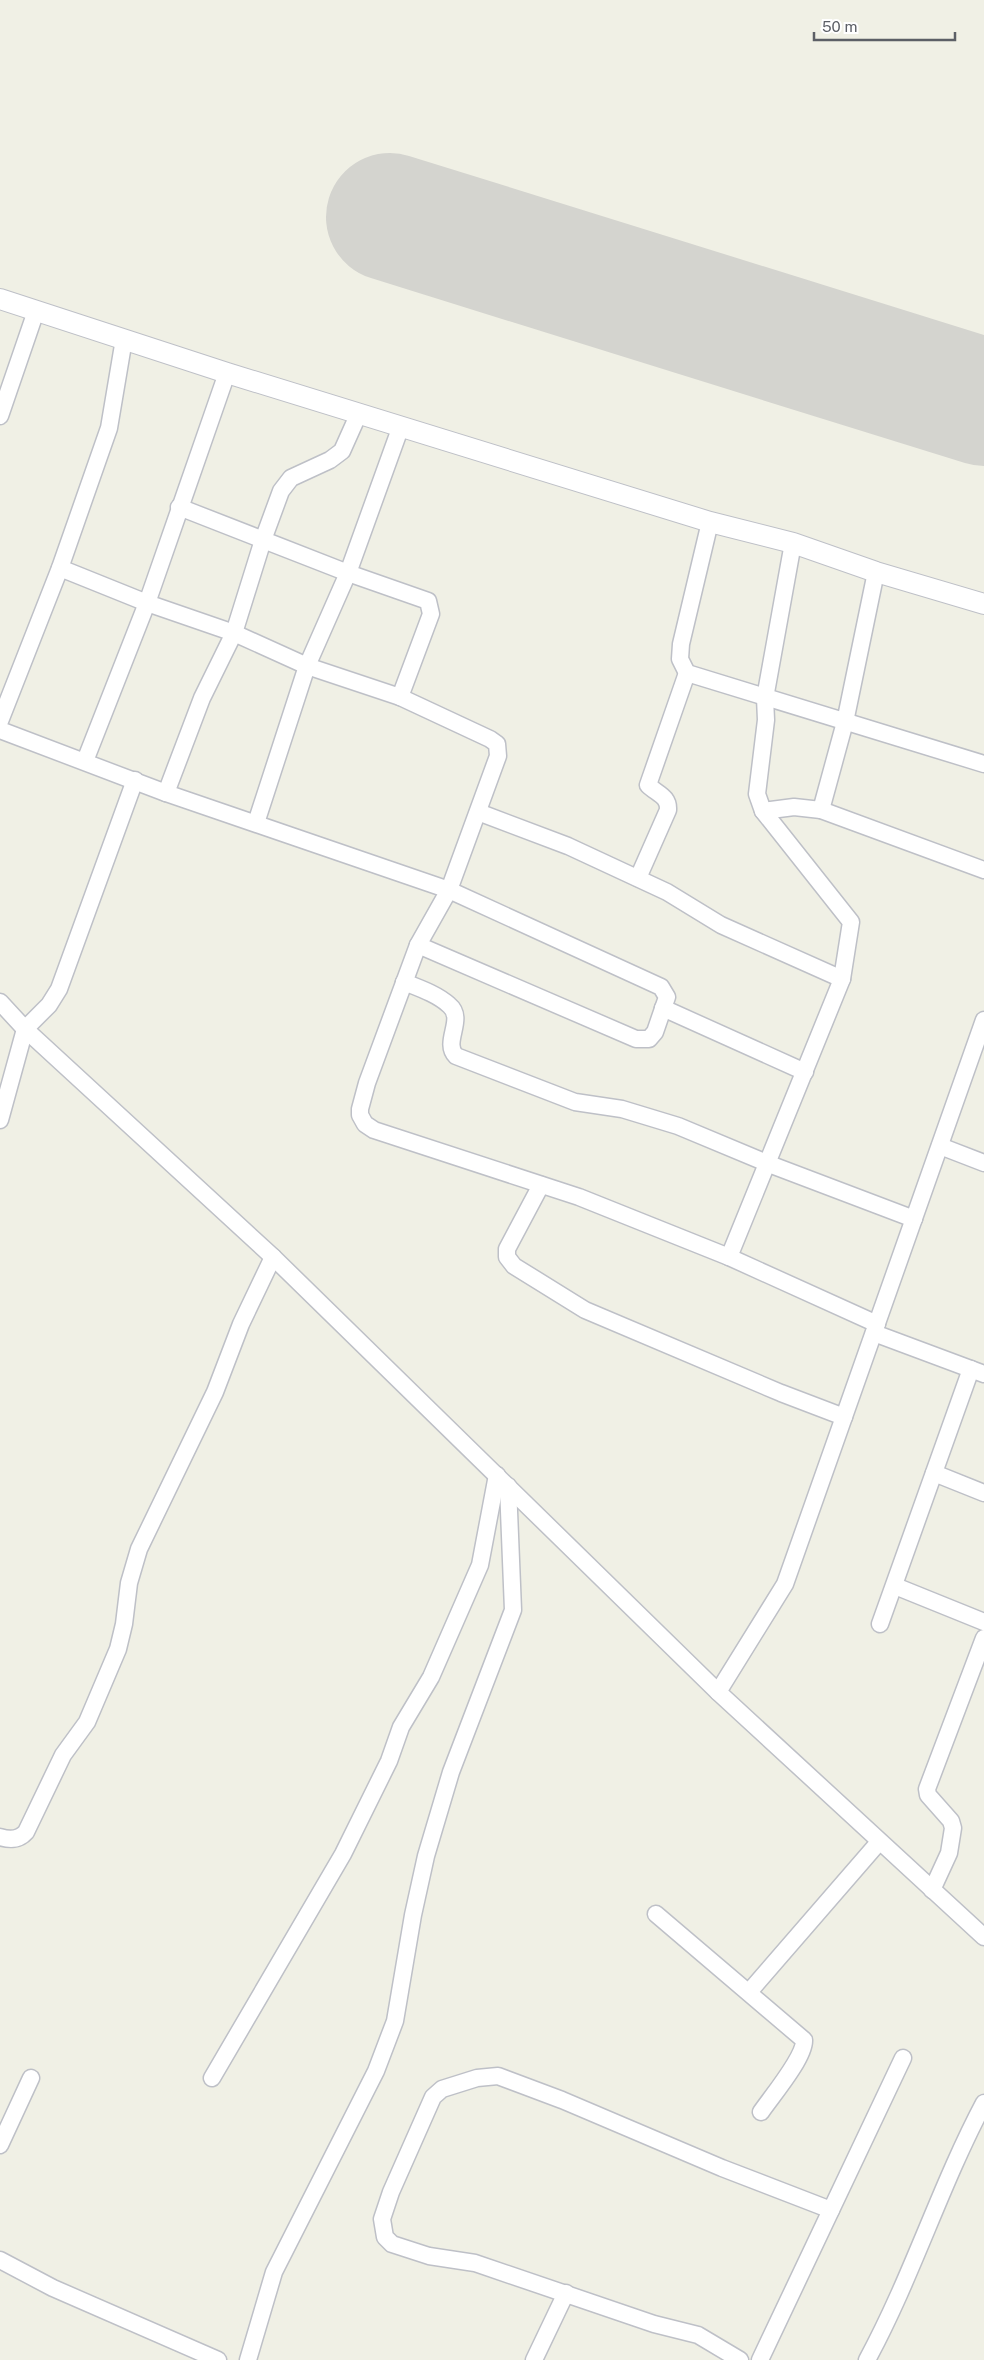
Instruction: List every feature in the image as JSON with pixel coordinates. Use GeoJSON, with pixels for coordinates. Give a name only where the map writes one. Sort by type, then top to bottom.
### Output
{"type":"FeatureCollection","features":[{"type":"Feature","properties":{"kind":"street"},"geometry":{"type":"LineString","coordinates":[[0,299],[227,373],[710,522],[793,543],[876,572],[984,604]]}},
{"type":"Feature","properties":{"kind":"street"},"geometry":{"type":"LineString","coordinates":[[0,416],[36,311]]}},
{"type":"Feature","properties":{"kind":"street"},"geometry":{"type":"LineString","coordinates":[[0,721],[60,568],[109,428],[124,339]]}},
{"type":"Feature","properties":{"kind":"street"},"geometry":{"type":"LineString","coordinates":[[85,761],[147,603],[227,373]]}},
{"type":"Feature","properties":{"kind":"street"},"geometry":{"type":"LineString","coordinates":[[166,793],[202,698],[234,634],[263,540],[281,491],[291,478],[330,460],[342,450],[359,413]]}},
{"type":"Feature","properties":{"kind":"street"},"geometry":{"type":"LineString","coordinates":[[256,823],[307,666],[348,573],[401,426]]}},
{"type":"Feature","properties":{"kind":"street"},"geometry":{"type":"LineString","coordinates":[[179,507],[348,573],[424,599],[430,606],[431,614],[400,697]]}},
{"type":"Feature","properties":{"kind":"street"},"geometry":{"type":"LineString","coordinates":[[638,878],[668,810],[668,803],[664,797],[648,786],[687,673],[680,658],[681,644],[710,522]]}},
{"type":"Feature","properties":{"kind":"street"},"geometry":{"type":"LineString","coordinates":[[729,1257],[769,1164],[842,979],[851,922],[763,812],[757,794],[766,720],[764,698],[793,543]]}},
{"type":"Feature","properties":{"kind":"street"},"geometry":{"type":"LineString","coordinates":[[60,568],[147,603],[234,634],[307,666],[400,697],[497,744],[498,756],[449,890],[418,945],[367,1083],[360,1110],[365,1124],[374,1130],[579,1197],[729,1257],[875,1329],[977,1372],[934,1473],[880,1624]]}},
{"type":"Feature","properties":{"kind":"street"},"geometry":{"type":"LineString","coordinates":[[821,810],[845,722],[876,572]]}},
{"type":"Feature","properties":{"kind":"street"},"geometry":{"type":"LineString","coordinates":[[687,673],[984,764]]}},
{"type":"Feature","properties":{"kind":"street"},"geometry":{"type":"LineString","coordinates":[[0,730],[166,793],[449,890],[661,987],[667,997],[652,1036],[649,1039],[636,1039],[418,945]]}},
{"type":"Feature","properties":{"kind":"street"},"geometry":{"type":"LineString","coordinates":[[0,1120],[25,1029],[49,1006],[59,989],[135,780]]}},
{"type":"Feature","properties":{"kind":"street"},"geometry":{"type":"LineString","coordinates":[[763,812],[794,807],[821,810],[984,870]]}},
{"type":"Feature","properties":{"kind":"street"},"geometry":{"type":"LineString","coordinates":[[478,812],[568,846],[638,878],[667,892],[721,925],[842,979]]}},
{"type":"Feature","properties":{"kind":"street"},"geometry":{"type":"LineString","coordinates":[[404,982],[435,995],[450,1005],[455,1012],[456,1021],[452,1046],[456,1056],[574,1102],[622,1109],[678,1126],[769,1164],[914,1219]]}},
{"type":"Feature","properties":{"kind":"street"},"geometry":{"type":"LineString","coordinates":[[0,1002],[25,1029],[273,1257],[718,1692],[932,1890],[983,1931]]}},
{"type":"Feature","properties":{"kind":"street"},"geometry":{"type":"LineString","coordinates":[[663,1008],[805,1072]]}},
{"type":"Feature","properties":{"kind":"street"},"geometry":{"type":"LineString","coordinates":[[718,1692],[785,1584],[984,1020]]}},
{"type":"Feature","properties":{"kind":"street"},"geometry":{"type":"LineString","coordinates":[[940,1146],[984,1163]]}},
{"type":"Feature","properties":{"kind":"street"},"geometry":{"type":"LineString","coordinates":[[541,1185],[507,1249],[506,1257],[514,1266],[585,1310],[781,1393],[844,1417]]}},
{"type":"Feature","properties":{"kind":"street"},"geometry":{"type":"LineString","coordinates":[[0,1837],[7,1839],[18,1838],[26,1832],[63,1755],[87,1722],[118,1649],[124,1624],[129,1582],[139,1549],[215,1392],[241,1324],[273,1257]]}},
{"type":"Feature","properties":{"kind":"street"},"geometry":{"type":"LineString","coordinates":[[934,1473],[984,1493]]}},
{"type":"Feature","properties":{"kind":"street"},"geometry":{"type":"LineString","coordinates":[[212,2078],[343,1854],[389,1760],[401,1727],[431,1677],[480,1565],[502,1480]]}},
{"type":"Feature","properties":{"kind":"street"},"geometry":{"type":"LineString","coordinates":[[248,2360],[274,2272],[376,2071],[395,2021],[413,1915],[426,1856],[451,1772],[513,1610],[502,1480]]}},
{"type":"Feature","properties":{"kind":"street"},"geometry":{"type":"LineString","coordinates":[[894,1586],[984,1622]]}},
{"type":"Feature","properties":{"kind":"street"},"geometry":{"type":"LineString","coordinates":[[932,1890],[949,1853],[953,1828],[951,1821],[928,1795],[927,1789],[984,1638]]}},
{"type":"Feature","properties":{"kind":"street"},"geometry":{"type":"LineString","coordinates":[[749,1992],[879,1842]]}},
{"type":"Feature","properties":{"kind":"street"},"geometry":{"type":"LineString","coordinates":[[656,1914],[801,2036],[804,2042],[798,2058],[761,2112]]}},
{"type":"Feature","properties":{"kind":"street"},"geometry":{"type":"LineString","coordinates":[[760,2360],[903,2058]]}},
{"type":"Feature","properties":{"kind":"street"},"geometry":{"type":"LineString","coordinates":[[740,2360],[698,2335],[654,2324],[475,2263],[429,2256],[392,2244],[384,2238],[382,2219],[391,2192],[433,2097],[442,2089],[477,2078],[498,2076],[562,2100],[722,2168],[831,2210]]}},
{"type":"Feature","properties":{"kind":"street"},"geometry":{"type":"LineString","coordinates":[[0,2145],[30,2078]]}},
{"type":"Feature","properties":{"kind":"street"},"geometry":{"type":"LineString","coordinates":[[867,2360],[906,2278],[965,2138],[984,2103]]}},
{"type":"Feature","properties":{"kind":"street"},"geometry":{"type":"LineString","coordinates":[[0,2260],[53,2288],[218,2360]]}},
{"type":"Feature","properties":{"kind":"street"},"geometry":{"type":"LineString","coordinates":[[534,2360],[566,2293]]}},
{"type":"Feature","properties":{"kind":"runway"},"geometry":{"type":"LineString","coordinates":[[390,217],[984,402]]}}]}
